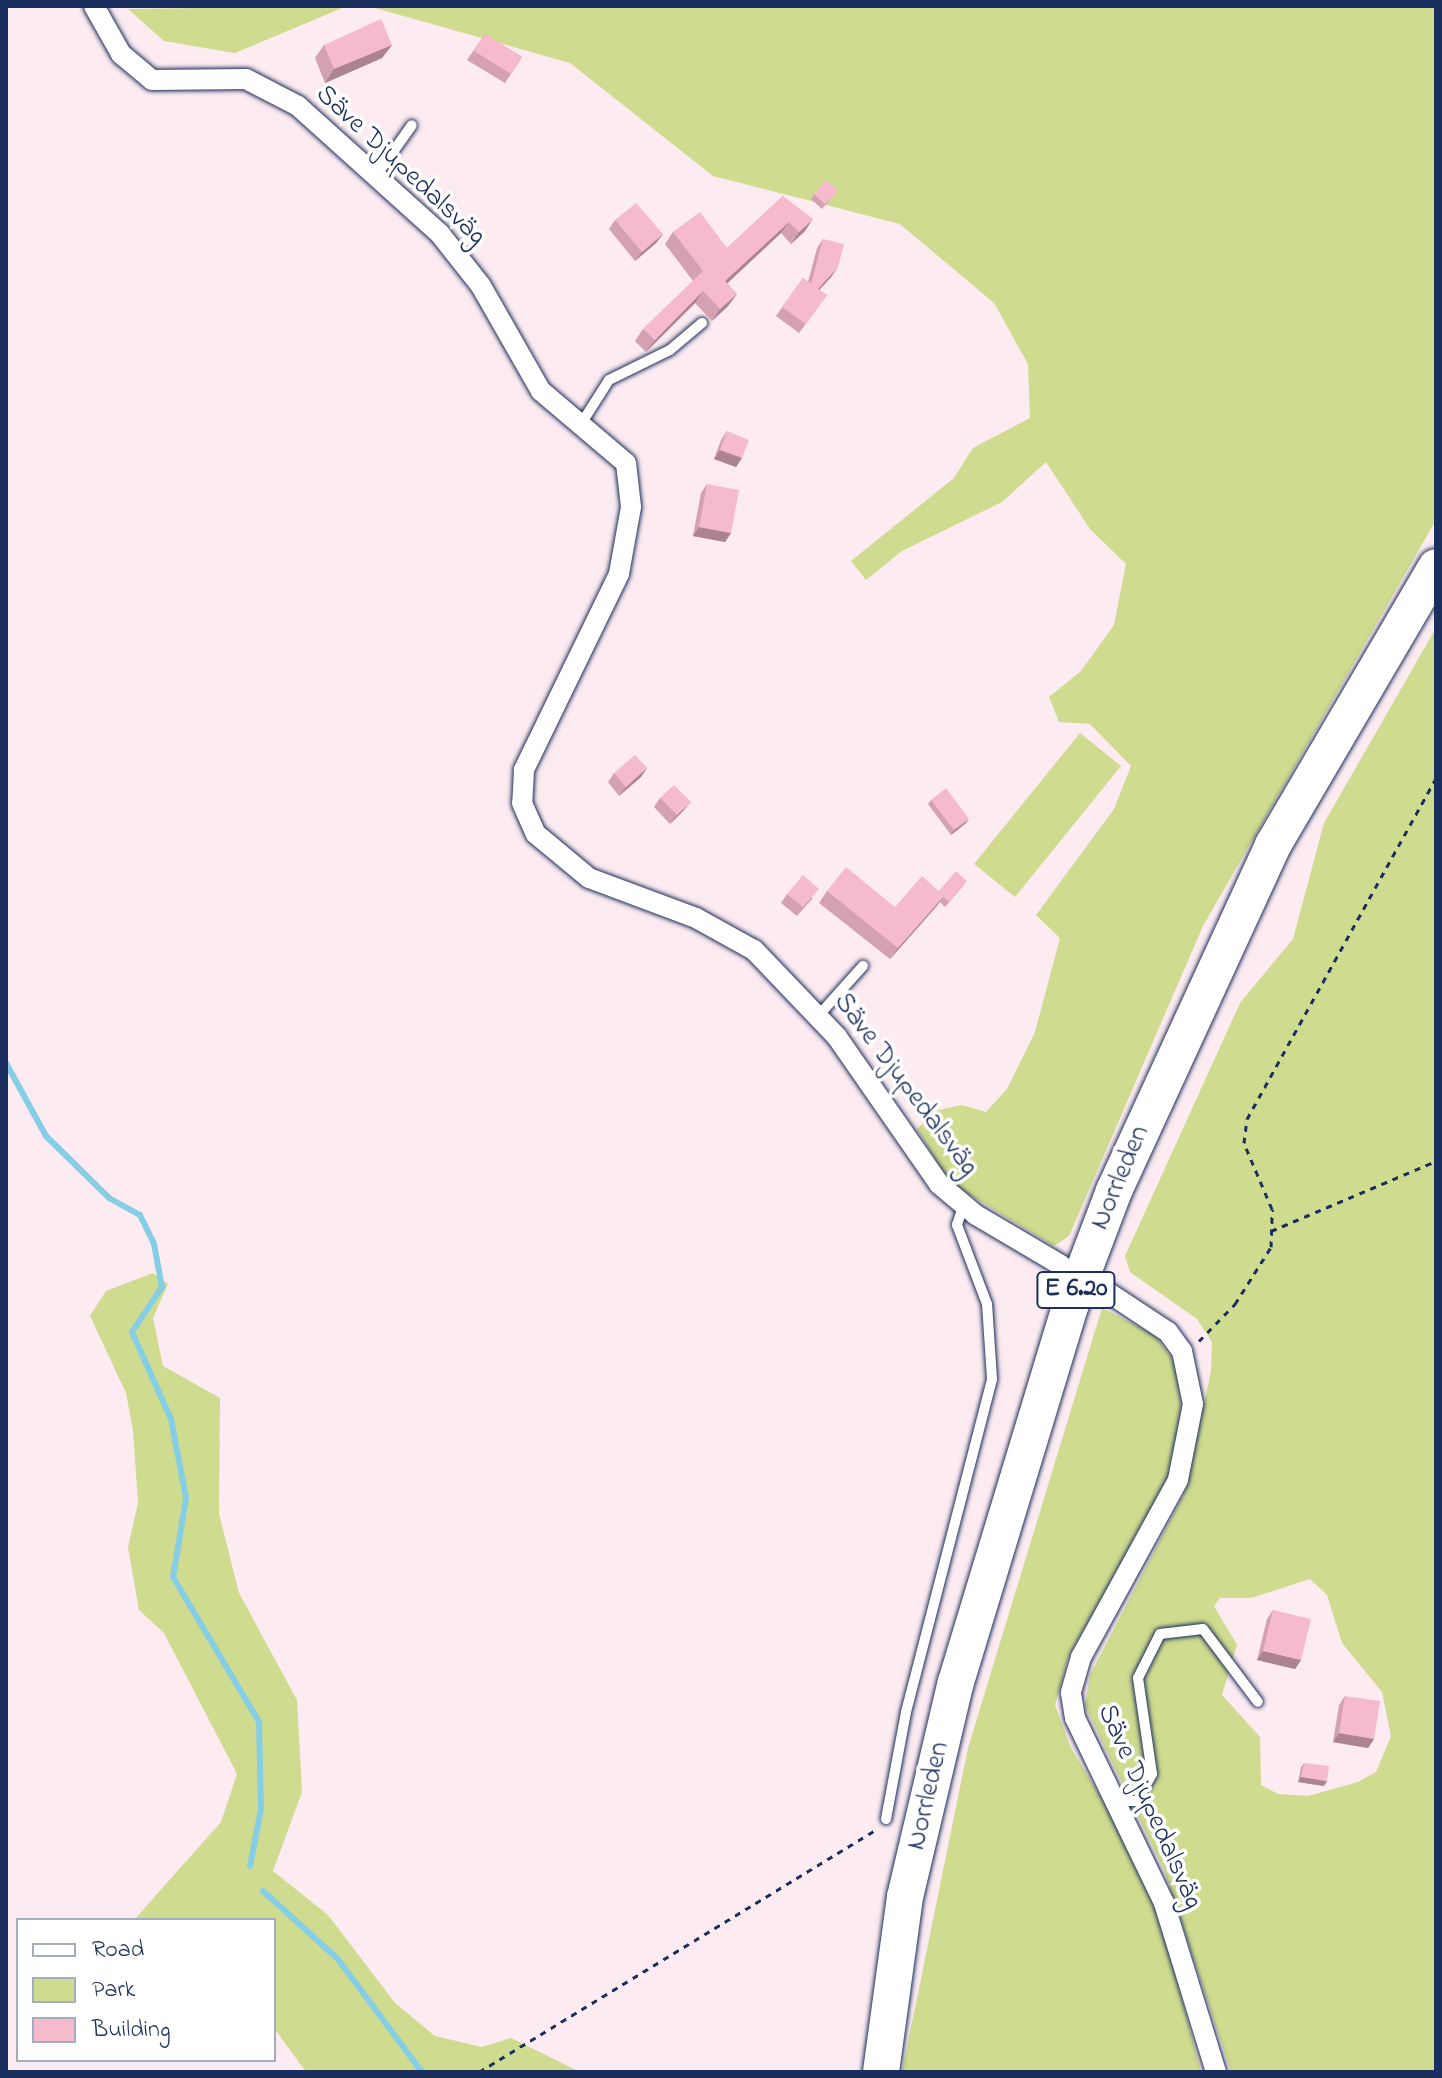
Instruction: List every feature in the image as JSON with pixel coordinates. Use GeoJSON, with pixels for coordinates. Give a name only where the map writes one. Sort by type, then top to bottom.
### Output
{"type":"FeatureCollection","features":[{"type":"Feature","properties":{"kind":"highway","name":"Norrleden"},"geometry":{"type":"LineString","coordinates":[[881,2072],[905,1897],[956,1682],[1071,1304],[1114,1191],[1273,845],[1436,567]]}},
{"type":"Feature","properties":{"kind":"street","name":"Säve Djupedalsväg"},"geometry":{"type":"LineString","coordinates":[[94,6],[121,54],[144,75],[177,84],[260,82],[376,176],[466,265],[530,377],[626,463],[630,520],[603,616],[528,757],[521,791],[530,825],[550,851],[589,878],[729,933],[819,1015],[963,1206],[1061,1265]]}},
{"type":"Feature","properties":{"kind":"street"},"geometry":{"type":"LineString","coordinates":[[1106,1291],[1168,1332],[1182,1351]]}},
{"type":"Feature","properties":{"kind":"street","name":"Säve Djupedalsväg"},"geometry":{"type":"LineString","coordinates":[[1182,1351],[1193,1404],[1178,1480],[1081,1657],[1071,1693],[1112,1801],[1164,1903],[1216,2072]]}},
{"type":"Feature","properties":{"kind":"lane"},"geometry":{"type":"LineString","coordinates":[[376,176],[412,125]]}},
{"type":"Feature","properties":{"kind":"lane"},"geometry":{"type":"LineString","coordinates":[[581,424],[609,380],[670,350],[702,323]]}},
{"type":"Feature","properties":{"kind":"lane"},"geometry":{"type":"LineString","coordinates":[[819,1015],[863,966]]}},
{"type":"Feature","properties":{"kind":"lane"},"geometry":{"type":"LineString","coordinates":[[886,1819],[906,1712],[992,1379],[987,1304],[957,1225],[963,1206]]}},
{"type":"Feature","properties":{"kind":"lane"},"geometry":{"type":"LineString","coordinates":[[1112,1801],[1137,1801],[1152,1774],[1138,1678],[1160,1634],[1203,1629],[1258,1702]]}},
{"type":"Feature","properties":{"kind":"path"},"geometry":{"type":"LineString","coordinates":[[1182,1351],[1235,1304],[1271,1247],[1272,1209],[1244,1143],[1247,1119],[1436,778]]}},
{"type":"Feature","properties":{"kind":"path"},"geometry":{"type":"LineString","coordinates":[[1271,1231],[1436,1161]]}},
{"type":"Feature","properties":{"kind":"path"},"geometry":{"type":"LineString","coordinates":[[479,2072],[886,1819]]}},
{"type":"Feature","properties":{"kind":"green space"},"geometry":{"type":"Polygon","coordinates":[[[347,6],[235,53],[164,41],[128,9],[347,6]]]}},
{"type":"Feature","properties":{"kind":"green space"},"geometry":{"type":"Polygon","coordinates":[[[368,6],[1436,6],[1436,520],[1203,926],[1069,1236],[1054,1246],[950,1183],[917,1129],[935,1111],[962,1105],[986,1112],[1007,1089],[1035,1032],[1060,938],[1036,915],[1114,809],[1131,766],[1090,724],[1059,722],[1049,697],[1081,671],[1114,625],[1126,564],[1090,529],[1046,462],[1002,502],[902,551],[866,580],[851,561],[954,478],[973,448],[1030,418],[1028,364],[994,303],[900,224],[713,176],[570,63],[368,6]]]}},
{"type":"Feature","properties":{"kind":"green space"},"geometry":{"type":"Polygon","coordinates":[[[1436,628],[1436,2072],[1231,2072],[1164,1870],[1085,1706],[1090,1675],[1184,1494],[1211,1371],[1212,1342],[1197,1319],[1130,1272],[1125,1256],[1240,1003],[1293,939],[1324,823],[1436,628]],[[1310,1579],[1251,1598],[1220,1598],[1214,1606],[1237,1645],[1222,1695],[1260,1737],[1261,1785],[1278,1794],[1308,1796],[1358,1782],[1376,1772],[1391,1736],[1382,1692],[1342,1643],[1327,1595],[1310,1579]]]}},
{"type":"Feature","properties":{"kind":"green space"},"geometry":{"type":"Polygon","coordinates":[[[1080,733],[1121,766],[1015,897],[974,864],[1080,733]]]}},
{"type":"Feature","properties":{"kind":"green space"},"geometry":{"type":"Polygon","coordinates":[[[153,1273],[168,1284],[153,1318],[163,1366],[220,1398],[219,1514],[239,1593],[297,1700],[302,1792],[273,1871],[328,1915],[395,2003],[435,2036],[482,2047],[511,2038],[580,2072],[306,2072],[276,2031],[276,1918],[136,1918],[221,1822],[237,1774],[164,1633],[139,1610],[128,1547],[138,1503],[133,1430],[126,1393],[90,1316],[106,1291],[153,1273]]]}},
{"type":"Feature","properties":{"kind":"green space"},"geometry":{"type":"Polygon","coordinates":[[[1102,1308],[1155,1335],[1177,1365],[1183,1429],[1160,1500],[1068,1657],[1055,1705],[1071,1748],[1137,1857],[1168,1943],[1201,2072],[902,2072],[968,1748],[1102,1308]]]}},
{"type":"Feature","properties":{"kind":"building"},"geometry":{"type":"Polygon","coordinates":[[[381,19],[392,45],[334,69],[324,45],[381,19]]]}},
{"type":"Feature","properties":{"kind":"building"},"geometry":{"type":"Polygon","coordinates":[[[485,34],[522,57],[511,74],[474,51],[485,34]]]}},
{"type":"Feature","properties":{"kind":"building"},"geometry":{"type":"Polygon","coordinates":[[[826,180],[838,191],[825,204],[814,194],[826,180]]]}},
{"type":"Feature","properties":{"kind":"building"},"geometry":{"type":"Polygon","coordinates":[[[783,196],[813,219],[799,232],[789,222],[725,281],[737,294],[720,309],[703,291],[655,340],[643,329],[703,271],[673,232],[700,212],[727,248],[783,196]]]}},
{"type":"Feature","properties":{"kind":"building"},"geometry":{"type":"Polygon","coordinates":[[[636,203],[663,234],[642,252],[615,220],[636,203]]]}},
{"type":"Feature","properties":{"kind":"building"},"geometry":{"type":"Polygon","coordinates":[[[823,239],[844,244],[838,267],[818,289],[827,295],[806,324],[782,307],[803,278],[811,284],[823,239]]]}},
{"type":"Feature","properties":{"kind":"building"},"geometry":{"type":"Polygon","coordinates":[[[727,431],[749,440],[742,458],[720,450],[727,431]]]}},
{"type":"Feature","properties":{"kind":"building"},"geometry":{"type":"Polygon","coordinates":[[[707,484],[739,490],[731,533],[699,527],[707,484]]]}},
{"type":"Feature","properties":{"kind":"building"},"geometry":{"type":"Polygon","coordinates":[[[635,755],[647,768],[626,787],[614,773],[635,755]]]}},
{"type":"Feature","properties":{"kind":"building"},"geometry":{"type":"Polygon","coordinates":[[[674,785],[691,802],[677,815],[660,798],[674,785]]]}},
{"type":"Feature","properties":{"kind":"building"},"geometry":{"type":"Polygon","coordinates":[[[946,788],[969,819],[954,830],[931,800],[946,788]]]}},
{"type":"Feature","properties":{"kind":"building"},"geometry":{"type":"Polygon","coordinates":[[[846,867],[895,907],[922,876],[944,896],[898,948],[827,891],[846,867]]]}},
{"type":"Feature","properties":{"kind":"building"},"geometry":{"type":"Polygon","coordinates":[[[956,871],[967,881],[949,902],[939,891],[956,871]]]}},
{"type":"Feature","properties":{"kind":"building"},"geometry":{"type":"Polygon","coordinates":[[[803,875],[819,889],[803,907],[787,894],[803,875]]]}},
{"type":"Feature","properties":{"kind":"building"},"geometry":{"type":"Polygon","coordinates":[[[1273,1610],[1311,1619],[1301,1660],[1263,1651],[1273,1610]]]}},
{"type":"Feature","properties":{"kind":"building"},"geometry":{"type":"Polygon","coordinates":[[[1345,1696],[1380,1701],[1374,1739],[1339,1733],[1345,1696]]]}},
{"type":"Feature","properties":{"kind":"building"},"geometry":{"type":"Polygon","coordinates":[[[1304,1763],[1329,1766],[1327,1781],[1301,1777],[1304,1763]]]}},
{"type":"Feature","properties":{"kind":"waterway"},"geometry":{"type":"LineString","coordinates":[[6,1063],[46,1136],[109,1198],[140,1215],[154,1244],[162,1287],[132,1332],[171,1419],[186,1498],[173,1577],[259,1722],[261,1809],[250,1866]]}},
{"type":"Feature","properties":{"kind":"waterway"},"geometry":{"type":"LineString","coordinates":[[263,1891],[337,1958],[422,2072]]}}]}
